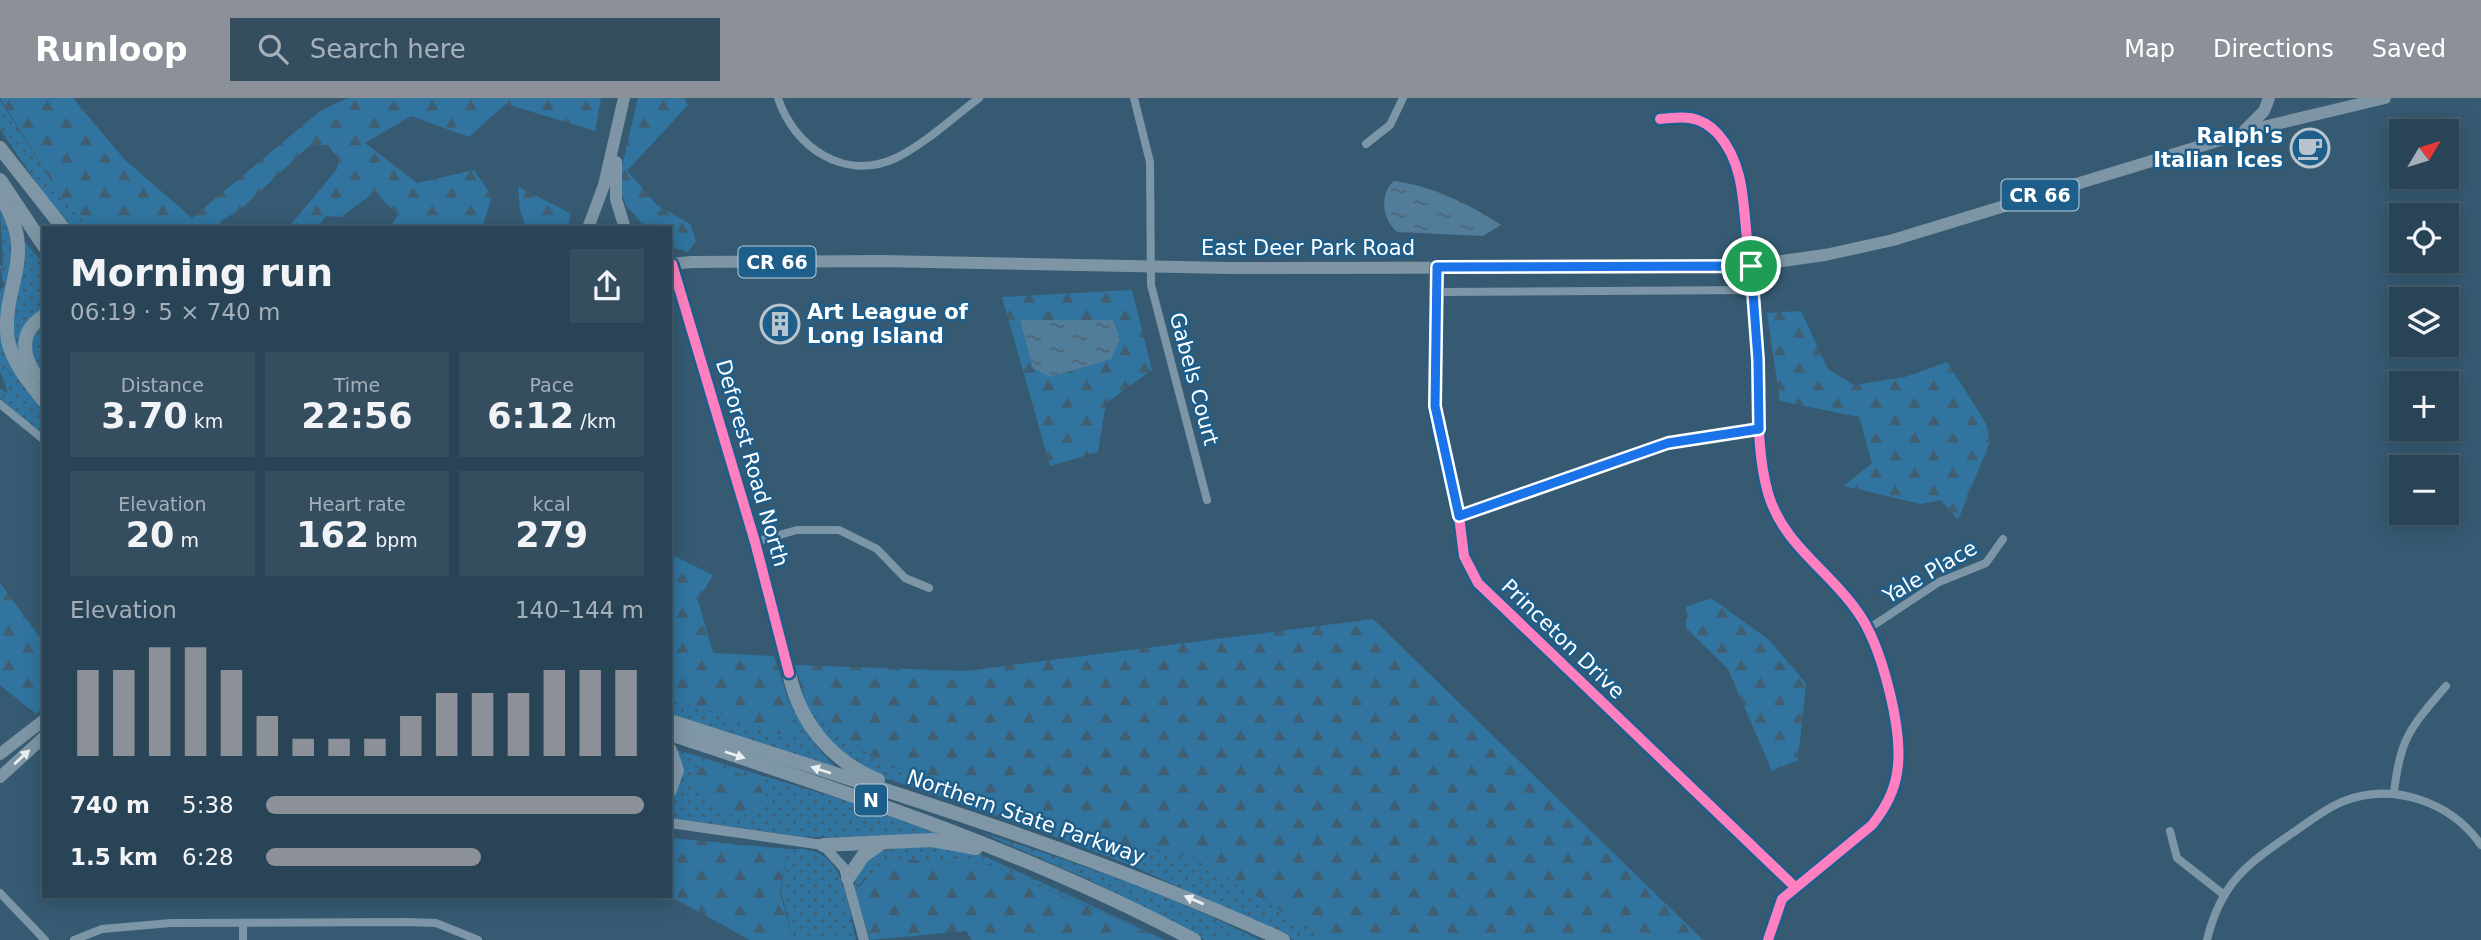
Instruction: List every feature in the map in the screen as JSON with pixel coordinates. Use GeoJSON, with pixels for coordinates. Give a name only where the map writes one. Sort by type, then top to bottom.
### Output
{"type":"FeatureCollection","features":[{"type":"Feature","properties":{"kind":"highway"},"geometry":{"type":"LineString","coordinates":[[0,150],[48,226]]}},
{"type":"Feature","properties":{"kind":"highway"},"geometry":{"type":"LineString","coordinates":[[0,150],[61,226]]}},
{"type":"Feature","properties":{"kind":"highway"},"geometry":{"type":"LineString","coordinates":[[0,180],[42,243]]}},
{"type":"Feature","properties":{"kind":"highway"},"geometry":{"type":"LineString","coordinates":[[0,195],[13,223],[18,247],[17,268],[7,311],[9,342],[17,364],[42,398]]}},
{"type":"Feature","properties":{"kind":"highway"},"geometry":{"type":"LineString","coordinates":[[42,318],[31,327],[24,350],[27,362],[42,383]]}},
{"type":"Feature","properties":{"kind":"highway"},"geometry":{"type":"LineString","coordinates":[[789,673],[807,721],[836,756],[863,774],[933,807]]}},
{"type":"Feature","properties":{"kind":"highway","name":"Northern State Parkway"},"geometry":{"type":"LineString","coordinates":[[672,722],[1132,874],[1283,940]]}},
{"type":"Feature","properties":{"kind":"highway","name":"Northern State Parkway"},"geometry":{"type":"LineString","coordinates":[[672,735],[912,814],[1067,878],[1194,940]]}},
{"type":"Feature","properties":{"kind":"highway"},"geometry":{"type":"LineString","coordinates":[[672,756],[677,770],[672,784]]}},
{"type":"Feature","properties":{"kind":"highway"},"geometry":{"type":"LineString","coordinates":[[848,877],[863,856],[884,842]]}},
{"type":"Feature","properties":{"kind":"highway"},"geometry":{"type":"LineString","coordinates":[[823,845],[884,842],[962,843],[1020,865],[1067,878]]}},
{"type":"Feature","properties":{"kind":"main road"},"geometry":{"type":"LineString","coordinates":[[589,226],[604,185],[618,134],[624,98]]}},
{"type":"Feature","properties":{"kind":"main road"},"geometry":{"type":"LineString","coordinates":[[2241,134],[2255,122],[2269,98]]}},
{"type":"Feature","properties":{"kind":"main road","name":"East Deer Park Road"},"geometry":{"type":"LineString","coordinates":[[672,263],[881,261],[1150,267],[1751,266],[1825,255],[1893,240],[2241,134],[2385,98]]}},
{"type":"Feature","properties":{"kind":"main road"},"geometry":{"type":"LineString","coordinates":[[618,134],[615,190],[625,226]]}},
{"type":"Feature","properties":{"kind":"main road"},"geometry":{"type":"LineString","coordinates":[[604,185],[625,226]]}},
{"type":"Feature","properties":{"kind":"main road"},"geometry":{"type":"LineString","coordinates":[[0,754],[42,722]]}},
{"type":"Feature","properties":{"kind":"main road"},"geometry":{"type":"LineString","coordinates":[[0,777],[42,739]]}},
{"type":"Feature","properties":{"kind":"street"},"geometry":{"type":"LineString","coordinates":[[778,98],[785,119],[807,146],[826,157],[848,163],[871,164],[892,159],[914,148],[979,98]]}},
{"type":"Feature","properties":{"kind":"street","name":"Gabels Court"},"geometry":{"type":"LineString","coordinates":[[1135,98],[1150,162],[1150,267],[1163,333],[1207,500]]}},
{"type":"Feature","properties":{"kind":"street"},"geometry":{"type":"LineString","coordinates":[[1366,144],[1390,125],[1404,98]]}},
{"type":"Feature","properties":{"kind":"street"},"geometry":{"type":"LineString","coordinates":[[1660,119],[1685,116],[1696,118],[1719,134],[1732,154],[1741,178],[1754,290],[1759,429],[1769,494],[1780,523],[1798,548],[1847,598],[1868,629],[1897,728],[1897,773],[1892,794],[1872,825],[1794,886],[1782,899],[1768,940]]}},
{"type":"Feature","properties":{"kind":"street","name":"Deforest Road North"},"geometry":{"type":"LineString","coordinates":[[672,266],[755,542],[789,673]]}},
{"type":"Feature","properties":{"kind":"street","name":"Princeton Drive"},"geometry":{"type":"LineString","coordinates":[[1437,267],[1435,406],[1459,516],[1464,556],[1478,583],[1794,886]]}},
{"type":"Feature","properties":{"kind":"street"},"geometry":{"type":"LineString","coordinates":[[1437,292],[1754,290]]}},
{"type":"Feature","properties":{"kind":"street"},"geometry":{"type":"LineString","coordinates":[[0,404],[42,438]]}},
{"type":"Feature","properties":{"kind":"street"},"geometry":{"type":"LineString","coordinates":[[1459,516],[1668,443],[1759,429]]}},
{"type":"Feature","properties":{"kind":"street"},"geometry":{"type":"LineString","coordinates":[[755,542],[797,530],[839,530],[877,550],[905,579],[929,588]]}},
{"type":"Feature","properties":{"kind":"street","name":"Yale Place"},"geometry":{"type":"LineString","coordinates":[[1868,629],[1939,582],[1986,562],[2003,538]]}},
{"type":"Feature","properties":{"kind":"street"},"geometry":{"type":"LineString","coordinates":[[2394,793],[2404,741],[2416,719],[2446,686]]}},
{"type":"Feature","properties":{"kind":"street"},"geometry":{"type":"LineString","coordinates":[[2207,940],[2223,894],[2250,862],[2323,812],[2358,797],[2394,793],[2439,807],[2472,832],[2481,845]]}},
{"type":"Feature","properties":{"kind":"street"},"geometry":{"type":"LineString","coordinates":[[672,823],[823,845],[838,859],[848,877],[864,940]]}},
{"type":"Feature","properties":{"kind":"street"},"geometry":{"type":"LineString","coordinates":[[2170,831],[2177,858],[2223,894]]}},
{"type":"Feature","properties":{"kind":"street"},"geometry":{"type":"LineString","coordinates":[[0,892],[45,940]]}},
{"type":"Feature","properties":{"kind":"street"},"geometry":{"type":"LineString","coordinates":[[74,940],[102,929],[171,923],[436,923],[478,940]]}},
{"type":"Feature","properties":{"kind":"street"},"geometry":{"type":"LineString","coordinates":[[243,924],[243,940]]}},
{"type":"Feature","properties":{"kind":"green space"},"geometry":{"type":"Polygon","coordinates":[[[0,98],[73,98],[124,159],[192,218],[320,111],[348,98],[601,98],[595,131],[506,104],[469,137],[411,116],[365,143],[417,183],[474,170],[492,196],[483,226],[391,226],[398,215],[375,192],[341,217],[326,216],[318,226],[290,226],[337,169],[339,160],[328,145],[309,146],[241,209],[221,221],[221,226],[89,226],[64,201],[0,98]]]}},
{"type":"Feature","properties":{"kind":"green space"},"geometry":{"type":"Polygon","coordinates":[[[638,98],[684,98],[688,105],[627,171],[657,205],[690,224],[696,241],[688,252],[672,248],[672,226],[644,226],[626,205],[618,183],[638,98]]]}},
{"type":"Feature","properties":{"kind":"green space"},"geometry":{"type":"Polygon","coordinates":[[[0,100],[64,201],[89,226],[70,226],[50,203],[0,129],[0,100]]]}},
{"type":"Feature","properties":{"kind":"green space"},"geometry":{"type":"Polygon","coordinates":[[[518,187],[570,213],[569,223],[565,226],[526,226],[520,210],[518,187]]]}},
{"type":"Feature","properties":{"kind":"green space"},"geometry":{"type":"Polygon","coordinates":[[[0,207],[10,237],[11,251],[0,319],[0,290],[4,287],[0,265],[3,266],[0,207]]]}},
{"type":"Feature","properties":{"kind":"green space"},"geometry":{"type":"Polygon","coordinates":[[[25,242],[42,262],[42,314],[18,356],[11,340],[25,242]]]}},
{"type":"Feature","properties":{"kind":"green space"},"geometry":{"type":"Polygon","coordinates":[[[1132,290],[1152,370],[1106,403],[1098,452],[1050,466],[1002,297],[1132,290]]]}},
{"type":"Feature","properties":{"kind":"green space"},"geometry":{"type":"Polygon","coordinates":[[[1801,311],[1828,369],[1854,385],[1905,377],[1947,362],[1986,423],[1990,442],[1958,520],[1941,500],[1921,504],[1844,486],[1872,463],[1859,417],[1780,401],[1767,313],[1801,311]]]}},
{"type":"Feature","properties":{"kind":"green space"},"geometry":{"type":"Polygon","coordinates":[[[0,324],[10,364],[42,410],[42,434],[0,398],[0,389],[8,393],[0,371],[0,324]]]}},
{"type":"Feature","properties":{"kind":"green space"},"geometry":{"type":"Polygon","coordinates":[[[42,326],[42,379],[30,352],[30,345],[42,326]]]}},
{"type":"Feature","properties":{"kind":"green space"},"geometry":{"type":"Polygon","coordinates":[[[672,555],[713,575],[698,600],[713,653],[774,656],[798,729],[782,735],[672,699],[672,555]]]}},
{"type":"Feature","properties":{"kind":"green space"},"geometry":{"type":"Polygon","coordinates":[[[0,583],[42,640],[42,708],[36,714],[0,685],[0,583]]]}},
{"type":"Feature","properties":{"kind":"green space"},"geometry":{"type":"Polygon","coordinates":[[[1711,598],[1769,640],[1806,683],[1798,760],[1772,771],[1728,669],[1686,628],[1686,607],[1711,598]]]}},
{"type":"Feature","properties":{"kind":"green space"},"geometry":{"type":"Polygon","coordinates":[[[1373,619],[1703,940],[1330,940],[1192,857],[1087,836],[878,761],[808,710],[795,665],[966,671],[1373,619]]]}},
{"type":"Feature","properties":{"kind":"green space"},"geometry":{"type":"Polygon","coordinates":[[[787,694],[820,751],[836,767],[672,718],[672,698],[798,729],[787,694]]]}},
{"type":"Feature","properties":{"kind":"green space"},"geometry":{"type":"Polygon","coordinates":[[[808,710],[878,761],[1087,836],[1192,857],[1330,940],[1294,940],[1133,866],[1032,828],[858,769],[825,741],[808,710]]]}},
{"type":"Feature","properties":{"kind":"green space"},"geometry":{"type":"Polygon","coordinates":[[[677,750],[860,805],[936,833],[934,837],[805,837],[672,818],[672,796],[677,791],[677,750]]]}},
{"type":"Feature","properties":{"kind":"green space"},"geometry":{"type":"Polygon","coordinates":[[[708,763],[756,779],[764,795],[754,814],[735,817],[700,795],[695,779],[697,770],[708,763]]]}},
{"type":"Feature","properties":{"kind":"green space"},"geometry":{"type":"Polygon","coordinates":[[[980,832],[1122,880],[1192,908],[1260,940],[1205,940],[1096,883],[980,832]]]}},
{"type":"Feature","properties":{"kind":"green space"},"geometry":{"type":"Polygon","coordinates":[[[672,838],[788,849],[780,892],[793,940],[750,940],[672,898],[672,838]]]}},
{"type":"Feature","properties":{"kind":"green space"},"geometry":{"type":"Polygon","coordinates":[[[939,846],[971,850],[1166,940],[990,865],[943,862],[865,878],[855,891],[857,876],[863,864],[872,856],[897,848],[939,846]]]}},
{"type":"Feature","properties":{"kind":"green space"},"geometry":{"type":"Polygon","coordinates":[[[788,849],[813,851],[826,858],[834,867],[845,890],[856,940],[793,940],[781,890],[788,849]]]}},
{"type":"Feature","properties":{"kind":"green space"},"geometry":{"type":"Polygon","coordinates":[[[887,858],[990,865],[1165,940],[972,940],[966,931],[870,940],[855,891],[887,858]]]}},
{"type":"Feature","properties":{"kind":"water"},"geometry":{"type":"Polygon","coordinates":[[[1394,181],[1450,197],[1501,225],[1483,236],[1397,232],[1388,220],[1384,206],[1386,193],[1394,181]]]}},
{"type":"Feature","properties":{"kind":"water"},"geometry":{"type":"Polygon","coordinates":[[[1020,320],[1113,320],[1120,339],[1111,359],[1050,377],[1033,368],[1020,320]]]}},
{"type":"Feature","properties":{"kind":"cycle path"},"geometry":{"type":"LineString","coordinates":[[1660,119],[1684,117],[1705,123],[1727,145],[1738,170],[1756,330],[1760,444],[1768,493],[1775,511],[1795,542],[1845,596],[1866,626],[1889,689],[1897,735],[1896,780],[1881,813],[1872,825],[1782,899],[1768,940]]}},
{"type":"Feature","properties":{"kind":"cycle path"},"geometry":{"type":"LineString","coordinates":[[672,264],[755,542],[789,673]]}},
{"type":"Feature","properties":{"kind":"cycle path"},"geometry":{"type":"LineString","coordinates":[[1437,267],[1435,406],[1438,430],[1459,516],[1464,556],[1478,583],[1794,886]]}},
{"type":"Feature","properties":{"kind":"place","name":"Ralph's Italian Ices"},"geometry":{"type":"Point","coordinates":[2310,148]}},
{"type":"Feature","properties":{"kind":"place","name":"Art League of Long Island"},"geometry":{"type":"Point","coordinates":[780,324]}},
{"type":"Feature","properties":{"kind":"route"},"geometry":{"type":"LineString","coordinates":[[1751,266],[1758,360],[1759,429],[1668,443],[1459,516],[1438,430],[1435,406],[1437,267],[1751,266]]}}]}
